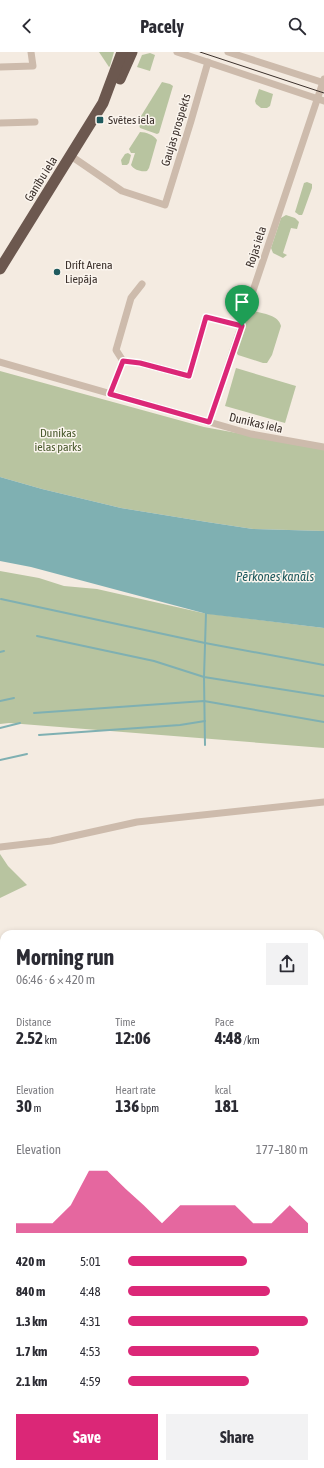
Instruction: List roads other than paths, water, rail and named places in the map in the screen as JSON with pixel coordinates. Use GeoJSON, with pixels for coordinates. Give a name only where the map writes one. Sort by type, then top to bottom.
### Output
{"type":"FeatureCollection","features":[{"type":"Feature","properties":{"kind":"highway","name":"Ganību iela"},"geometry":{"type":"LineString","coordinates":[[0,269],[103,103],[122,52]]}},
{"type":"Feature","properties":{"kind":"highway","name":"Ganību iela"},"geometry":{"type":"LineString","coordinates":[[103,103],[114,92],[132,52]]}},
{"type":"Feature","properties":{"kind":"street"},"geometry":{"type":"LineString","coordinates":[[0,67],[33,66],[31,52]]}},
{"type":"Feature","properties":{"kind":"street"},"geometry":{"type":"LineString","coordinates":[[177,52],[321,100]]}},
{"type":"Feature","properties":{"kind":"street"},"geometry":{"type":"LineString","coordinates":[[228,52],[324,82]]}},
{"type":"Feature","properties":{"kind":"street","name":"Gaujas prospekts"},"geometry":{"type":"LineString","coordinates":[[71,156],[122,191],[165,204],[208,62]]}},
{"type":"Feature","properties":{"kind":"street","name":"Rojas iela"},"geometry":{"type":"LineString","coordinates":[[209,422],[242,326],[264,254],[321,100],[324,82]]}},
{"type":"Feature","properties":{"kind":"street"},"geometry":{"type":"LineString","coordinates":[[0,123],[34,122]]}},
{"type":"Feature","properties":{"kind":"street"},"geometry":{"type":"LineString","coordinates":[[123,361],[116,350],[131,298],[142,284]]}},
{"type":"Feature","properties":{"kind":"street"},"geometry":{"type":"LineString","coordinates":[[123,361],[140,363],[189,376],[206,317],[242,326]]}},
{"type":"Feature","properties":{"kind":"street"},"geometry":{"type":"LineString","coordinates":[[110,394],[123,361]]}},
{"type":"Feature","properties":{"kind":"street","name":"Dunikas iela"},"geometry":{"type":"LineString","coordinates":[[0,362],[251,434],[324,447]]}},
{"type":"Feature","properties":{"kind":"street"},"geometry":{"type":"LineString","coordinates":[[0,847],[51,841],[137,822],[324,802]]}},
{"type":"Feature","properties":{"kind":"water","name":"Pērkones kanāls"},"geometry":{"type":"Polygon","coordinates":[[[0,477],[42,489],[121,508],[253,529],[324,531],[324,628],[207,614],[31,567],[0,561],[0,477]]]}},
{"type":"Feature","properties":{"kind":"waterway"},"geometry":{"type":"LineString","coordinates":[[1,599],[205,643],[324,665]]}},
{"type":"Feature","properties":{"kind":"waterway"},"geometry":{"type":"LineString","coordinates":[[205,745],[204,677],[206,613]]}},
{"type":"Feature","properties":{"kind":"waterway"},"geometry":{"type":"LineString","coordinates":[[37,636],[154,661],[204,677],[324,696]]}},
{"type":"Feature","properties":{"kind":"waterway"},"geometry":{"type":"LineString","coordinates":[[0,652],[4,651]]}},
{"type":"Feature","properties":{"kind":"waterway"},"geometry":{"type":"LineString","coordinates":[[0,701],[14,698]]}},
{"type":"Feature","properties":{"kind":"waterway"},"geometry":{"type":"LineString","coordinates":[[34,713],[204,701],[324,722]]}},
{"type":"Feature","properties":{"kind":"waterway"},"geometry":{"type":"LineString","coordinates":[[39,735],[180,725],[205,721]]}},
{"type":"Feature","properties":{"kind":"waterway"},"geometry":{"type":"LineString","coordinates":[[0,728],[20,723]]}},
{"type":"Feature","properties":{"kind":"waterway"},"geometry":{"type":"LineString","coordinates":[[0,760],[27,754]]}},
{"type":"Feature","properties":{"kind":"tram line"},"geometry":{"type":"LineString","coordinates":[[200,52],[324,93]]}},
{"type":"Feature","properties":{"kind":"place","name":"Svētes iela"},"geometry":{"type":"Point","coordinates":[100,120]}},
{"type":"Feature","properties":{"kind":"place","name":"Drift Arena Liepāja"},"geometry":{"type":"Point","coordinates":[57,272]}},
{"type":"Feature","properties":{"kind":"park label","name":"Dunikas ielas parks"},"geometry":{"type":"Point","coordinates":[58,440]}}]}
